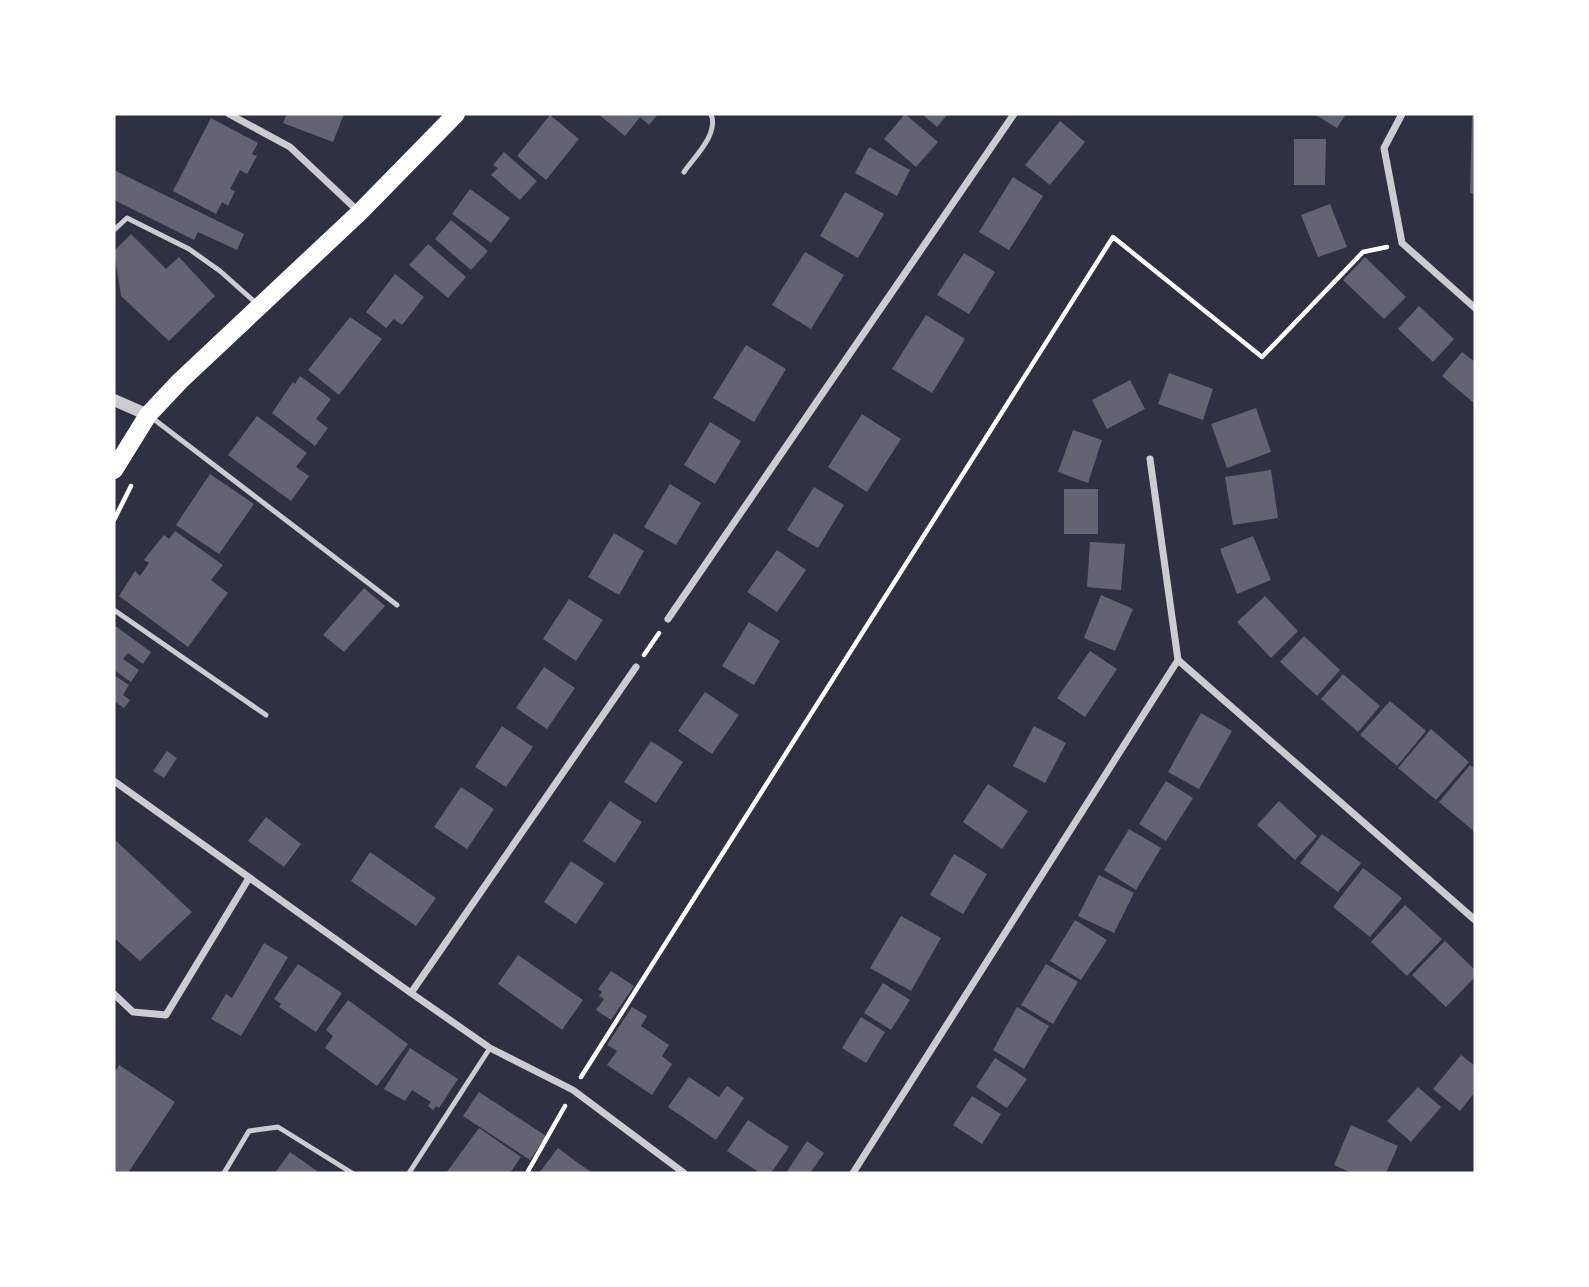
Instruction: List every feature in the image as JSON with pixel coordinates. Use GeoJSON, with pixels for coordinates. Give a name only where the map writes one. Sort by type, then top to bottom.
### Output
{"type":"FeatureCollection","features":[{"type":"Feature","properties":{"kind":"main road"},"geometry":{"type":"LineString","coordinates":[[114,470],[148,415],[360,212],[456,114]]}},
{"type":"Feature","properties":{"kind":"street"},"geometry":{"type":"LineString","coordinates":[[229,114],[290,147],[360,212]]}},
{"type":"Feature","properties":{"kind":"street"},"geometry":{"type":"LineString","coordinates":[[668,619],[1014,114]]}},
{"type":"Feature","properties":{"kind":"street"},"geometry":{"type":"LineString","coordinates":[[1402,114],[1384,148],[1402,243],[1475,308]]}},
{"type":"Feature","properties":{"kind":"street"},"geometry":{"type":"LineString","coordinates":[[114,400],[148,415]]}},
{"type":"Feature","properties":{"kind":"street"},"geometry":{"type":"LineString","coordinates":[[853,1173],[1178,660],[1150,459]]}},
{"type":"Feature","properties":{"kind":"street"},"geometry":{"type":"LineString","coordinates":[[1178,660],[1475,920]]}},
{"type":"Feature","properties":{"kind":"street"},"geometry":{"type":"LineString","coordinates":[[411,993],[636,667]]}},
{"type":"Feature","properties":{"kind":"street"},"geometry":{"type":"LineString","coordinates":[[114,781],[490,1048],[573,1090],[684,1173]]}},
{"type":"Feature","properties":{"kind":"street"},"geometry":{"type":"LineString","coordinates":[[114,994],[133,1012],[166,1014],[249,878]]}},
{"type":"Feature","properties":{"kind":"lane"},"geometry":{"type":"LineString","coordinates":[[684,172],[710,135],[714,124],[711,114]]}},
{"type":"Feature","properties":{"kind":"lane"},"geometry":{"type":"LineString","coordinates":[[114,230],[127,218],[188,249],[220,271],[259,306]]}},
{"type":"Feature","properties":{"kind":"lane"},"geometry":{"type":"LineString","coordinates":[[148,415],[397,605]]}},
{"type":"Feature","properties":{"kind":"lane"},"geometry":{"type":"LineString","coordinates":[[114,610],[266,715]]}},
{"type":"Feature","properties":{"kind":"lane"},"geometry":{"type":"LineString","coordinates":[[409,1173],[490,1048]]}},
{"type":"Feature","properties":{"kind":"lane"},"geometry":{"type":"LineString","coordinates":[[224,1173],[249,1131],[278,1127],[352,1173]]}},
{"type":"Feature","properties":{"kind":"path"},"geometry":{"type":"LineString","coordinates":[[527,1173],[573,1090],[1113,237],[1262,357],[1363,252],[1402,243]]}},
{"type":"Feature","properties":{"kind":"path"},"geometry":{"type":"LineString","coordinates":[[114,520],[133,483]]}},
{"type":"Feature","properties":{"kind":"path"},"geometry":{"type":"LineString","coordinates":[[636,667],[668,619]]}},
{"type":"Feature","properties":{"kind":"building"},"geometry":{"type":"Polygon","coordinates":[[[287,114],[344,114],[333,142],[283,123],[287,114]]]}},
{"type":"Feature","properties":{"kind":"building"},"geometry":{"type":"Polygon","coordinates":[[[598,114],[658,114],[649,125],[640,117],[625,136],[598,114]]]}},
{"type":"Feature","properties":{"kind":"building"},"geometry":{"type":"Polygon","coordinates":[[[905,114],[938,142],[916,167],[884,139],[905,114]]]}},
{"type":"Feature","properties":{"kind":"building"},"geometry":{"type":"Polygon","coordinates":[[[922,114],[948,114],[937,127],[922,114]]]}},
{"type":"Feature","properties":{"kind":"building"},"geometry":{"type":"Polygon","coordinates":[[[1314,114],[1346,114],[1337,128],[1314,114]]]}},
{"type":"Feature","properties":{"kind":"building"},"geometry":{"type":"Polygon","coordinates":[[[550,115],[579,139],[546,180],[517,156],[550,115]]]}},
{"type":"Feature","properties":{"kind":"building"},"geometry":{"type":"Polygon","coordinates":[[[1472,116],[1475,116],[1475,194],[1470,193],[1472,116]]]}},
{"type":"Feature","properties":{"kind":"building"},"geometry":{"type":"Polygon","coordinates":[[[211,118],[258,143],[252,154],[257,156],[247,174],[240,170],[230,189],[235,191],[228,206],[222,202],[216,214],[173,191],[211,118]]]}},
{"type":"Feature","properties":{"kind":"building"},"geometry":{"type":"Polygon","coordinates":[[[1060,121],[1085,142],[1050,185],[1025,165],[1060,121]]]}},
{"type":"Feature","properties":{"kind":"building"},"geometry":{"type":"Polygon","coordinates":[[[1294,139],[1326,139],[1325,185],[1294,185],[1294,139]]]}},
{"type":"Feature","properties":{"kind":"building"},"geometry":{"type":"Polygon","coordinates":[[[869,147],[910,170],[897,196],[855,173],[869,147]]]}},
{"type":"Feature","properties":{"kind":"building"},"geometry":{"type":"Polygon","coordinates":[[[504,152],[537,181],[520,200],[491,175],[498,168],[493,165],[504,152]]]}},
{"type":"Feature","properties":{"kind":"building"},"geometry":{"type":"Polygon","coordinates":[[[114,170],[244,234],[237,250],[198,232],[194,240],[114,200],[114,170]]]}},
{"type":"Feature","properties":{"kind":"building"},"geometry":{"type":"Polygon","coordinates":[[[1013,177],[1043,196],[1009,250],[979,232],[1013,177]]]}},
{"type":"Feature","properties":{"kind":"building"},"geometry":{"type":"Polygon","coordinates":[[[470,189],[510,218],[491,243],[452,214],[470,189]]]}},
{"type":"Feature","properties":{"kind":"building"},"geometry":{"type":"Polygon","coordinates":[[[845,192],[884,214],[858,258],[820,236],[845,192]]]}},
{"type":"Feature","properties":{"kind":"building"},"geometry":{"type":"Polygon","coordinates":[[[1330,204],[1347,247],[1318,257],[1301,215],[1330,204]]]}},
{"type":"Feature","properties":{"kind":"building"},"geometry":{"type":"Polygon","coordinates":[[[451,220],[488,251],[471,270],[435,239],[451,220]]]}},
{"type":"Feature","properties":{"kind":"building"},"geometry":{"type":"Polygon","coordinates":[[[131,234],[166,269],[179,257],[215,296],[169,341],[121,296],[114,251],[131,234]]]}},
{"type":"Feature","properties":{"kind":"building"},"geometry":{"type":"Polygon","coordinates":[[[428,244],[466,277],[448,298],[409,265],[428,244]]]}},
{"type":"Feature","properties":{"kind":"building"},"geometry":{"type":"Polygon","coordinates":[[[805,252],[844,275],[811,329],[772,305],[805,252]]]}},
{"type":"Feature","properties":{"kind":"building"},"geometry":{"type":"Polygon","coordinates":[[[964,253],[995,272],[969,314],[937,295],[964,253]]]}},
{"type":"Feature","properties":{"kind":"building"},"geometry":{"type":"Polygon","coordinates":[[[1365,257],[1406,297],[1384,319],[1343,280],[1365,257]]]}},
{"type":"Feature","properties":{"kind":"building"},"geometry":{"type":"Polygon","coordinates":[[[395,274],[424,297],[402,325],[394,319],[386,328],[366,312],[395,274]]]}},
{"type":"Feature","properties":{"kind":"building"},"geometry":{"type":"Polygon","coordinates":[[[1419,306],[1454,339],[1433,362],[1398,329],[1419,306]]]}},
{"type":"Feature","properties":{"kind":"building"},"geometry":{"type":"Polygon","coordinates":[[[926,315],[965,339],[932,393],[892,369],[926,315]]]}},
{"type":"Feature","properties":{"kind":"building"},"geometry":{"type":"Polygon","coordinates":[[[350,317],[382,339],[339,395],[308,370],[350,317]]]}},
{"type":"Feature","properties":{"kind":"building"},"geometry":{"type":"Polygon","coordinates":[[[746,345],[786,369],[754,422],[713,398],[746,345]]]}},
{"type":"Feature","properties":{"kind":"building"},"geometry":{"type":"Polygon","coordinates":[[[1462,352],[1475,362],[1475,404],[1442,376],[1462,352]]]}},
{"type":"Feature","properties":{"kind":"building"},"geometry":{"type":"Polygon","coordinates":[[[1169,373],[1213,389],[1203,420],[1158,404],[1169,373]]]}},
{"type":"Feature","properties":{"kind":"building"},"geometry":{"type":"Polygon","coordinates":[[[300,376],[331,399],[316,419],[328,428],[315,446],[272,413],[300,376]]]}},
{"type":"Feature","properties":{"kind":"building"},"geometry":{"type":"Polygon","coordinates":[[[1130,380],[1145,409],[1107,429],[1092,400],[1130,380]]]}},
{"type":"Feature","properties":{"kind":"building"},"geometry":{"type":"Polygon","coordinates":[[[1256,408],[1271,452],[1227,468],[1211,424],[1256,408]]]}},
{"type":"Feature","properties":{"kind":"building"},"geometry":{"type":"Polygon","coordinates":[[[862,414],[901,439],[867,492],[828,467],[862,414]]]}},
{"type":"Feature","properties":{"kind":"building"},"geometry":{"type":"Polygon","coordinates":[[[257,416],[307,453],[296,467],[309,476],[291,501],[228,455],[257,416]]]}},
{"type":"Feature","properties":{"kind":"building"},"geometry":{"type":"Polygon","coordinates":[[[710,422],[741,441],[715,484],[684,465],[710,422]]]}},
{"type":"Feature","properties":{"kind":"building"},"geometry":{"type":"Polygon","coordinates":[[[1073,430],[1102,440],[1088,483],[1058,472],[1073,430]]]}},
{"type":"Feature","properties":{"kind":"building"},"geometry":{"type":"Polygon","coordinates":[[[1271,470],[1278,518],[1233,525],[1225,477],[1271,470]]]}},
{"type":"Feature","properties":{"kind":"building"},"geometry":{"type":"Polygon","coordinates":[[[210,474],[254,504],[219,554],[176,525],[210,474]]]}},
{"type":"Feature","properties":{"kind":"building"},"geometry":{"type":"Polygon","coordinates":[[[670,484],[701,503],[676,545],[644,527],[670,484]]]}},
{"type":"Feature","properties":{"kind":"building"},"geometry":{"type":"Polygon","coordinates":[[[814,487],[844,505],[818,548],[787,530],[814,487]]]}},
{"type":"Feature","properties":{"kind":"building"},"geometry":{"type":"Polygon","coordinates":[[[1064,489],[1098,489],[1098,534],[1064,534],[1064,489]]]}},
{"type":"Feature","properties":{"kind":"building"},"geometry":{"type":"Polygon","coordinates":[[[175,531],[223,565],[211,580],[228,593],[188,647],[119,596],[135,571],[140,576],[149,563],[144,560],[164,535],[169,539],[175,531]]]}},
{"type":"Feature","properties":{"kind":"building"},"geometry":{"type":"Polygon","coordinates":[[[614,533],[644,551],[619,595],[588,577],[614,533]]]}},
{"type":"Feature","properties":{"kind":"building"},"geometry":{"type":"Polygon","coordinates":[[[1253,536],[1271,580],[1237,594],[1220,549],[1253,536]]]}},
{"type":"Feature","properties":{"kind":"building"},"geometry":{"type":"Polygon","coordinates":[[[1090,542],[1125,544],[1121,590],[1087,587],[1090,542]]]}},
{"type":"Feature","properties":{"kind":"building"},"geometry":{"type":"Polygon","coordinates":[[[777,550],[806,570],[777,612],[747,592],[777,550]]]}},
{"type":"Feature","properties":{"kind":"building"},"geometry":{"type":"Polygon","coordinates":[[[364,588],[385,606],[344,652],[323,635],[364,588]]]}},
{"type":"Feature","properties":{"kind":"building"},"geometry":{"type":"Polygon","coordinates":[[[1101,595],[1133,609],[1115,651],[1084,638],[1101,595]]]}},
{"type":"Feature","properties":{"kind":"building"},"geometry":{"type":"Polygon","coordinates":[[[1265,596],[1298,631],[1271,658],[1237,622],[1265,596]]]}},
{"type":"Feature","properties":{"kind":"building"},"geometry":{"type":"Polygon","coordinates":[[[569,599],[603,620],[576,661],[543,639],[569,599]]]}},
{"type":"Feature","properties":{"kind":"building"},"geometry":{"type":"Polygon","coordinates":[[[749,622],[780,641],[754,685],[722,666],[749,622]]]}},
{"type":"Feature","properties":{"kind":"building"},"geometry":{"type":"Polygon","coordinates":[[[114,625],[151,652],[143,664],[128,653],[123,659],[139,670],[131,682],[114,670],[114,625]]]}},
{"type":"Feature","properties":{"kind":"building"},"geometry":{"type":"Polygon","coordinates":[[[1304,636],[1340,670],[1317,696],[1280,662],[1304,636]]]}},
{"type":"Feature","properties":{"kind":"building"},"geometry":{"type":"Polygon","coordinates":[[[1090,651],[1117,669],[1085,717],[1057,698],[1090,651]]]}},
{"type":"Feature","properties":{"kind":"building"},"geometry":{"type":"Polygon","coordinates":[[[544,667],[575,688],[547,729],[516,708],[544,667]]]}},
{"type":"Feature","properties":{"kind":"building"},"geometry":{"type":"Polygon","coordinates":[[[1343,674],[1380,706],[1358,732],[1321,699],[1343,674]]]}},
{"type":"Feature","properties":{"kind":"building"},"geometry":{"type":"Polygon","coordinates":[[[114,675],[129,685],[123,695],[130,700],[124,708],[114,701],[114,675]]]}},
{"type":"Feature","properties":{"kind":"building"},"geometry":{"type":"Polygon","coordinates":[[[705,692],[739,715],[712,754],[678,731],[705,692]]]}},
{"type":"Feature","properties":{"kind":"building"},"geometry":{"type":"Polygon","coordinates":[[[1390,701],[1426,731],[1397,766],[1360,735],[1390,701]]]}},
{"type":"Feature","properties":{"kind":"building"},"geometry":{"type":"Polygon","coordinates":[[[1201,713],[1232,731],[1199,789],[1168,772],[1201,713]]]}},
{"type":"Feature","properties":{"kind":"building"},"geometry":{"type":"Polygon","coordinates":[[[502,726],[533,747],[506,787],[475,767],[502,726]]]}},
{"type":"Feature","properties":{"kind":"building"},"geometry":{"type":"Polygon","coordinates":[[[1034,726],[1066,743],[1045,783],[1013,766],[1034,726]]]}},
{"type":"Feature","properties":{"kind":"building"},"geometry":{"type":"Polygon","coordinates":[[[1431,729],[1469,762],[1436,800],[1398,768],[1431,729]]]}},
{"type":"Feature","properties":{"kind":"building"},"geometry":{"type":"Polygon","coordinates":[[[651,741],[683,762],[656,803],[624,782],[651,741]]]}},
{"type":"Feature","properties":{"kind":"building"},"geometry":{"type":"Polygon","coordinates":[[[167,751],[177,758],[164,778],[153,771],[167,751]]]}},
{"type":"Feature","properties":{"kind":"building"},"geometry":{"type":"Polygon","coordinates":[[[1470,765],[1475,769],[1475,832],[1439,802],[1470,765]]]}},
{"type":"Feature","properties":{"kind":"building"},"geometry":{"type":"Polygon","coordinates":[[[1166,781],[1193,798],[1166,841],[1139,824],[1166,781]]]}},
{"type":"Feature","properties":{"kind":"building"},"geometry":{"type":"Polygon","coordinates":[[[988,784],[1028,811],[1002,849],[963,822],[988,784]]]}},
{"type":"Feature","properties":{"kind":"building"},"geometry":{"type":"Polygon","coordinates":[[[461,787],[494,809],[467,849],[434,827],[461,787]]]}},
{"type":"Feature","properties":{"kind":"building"},"geometry":{"type":"Polygon","coordinates":[[[610,801],[642,822],[615,863],[583,841],[610,801]]]}},
{"type":"Feature","properties":{"kind":"building"},"geometry":{"type":"Polygon","coordinates":[[[1279,801],[1317,836],[1295,860],[1257,825],[1279,801]]]}},
{"type":"Feature","properties":{"kind":"building"},"geometry":{"type":"Polygon","coordinates":[[[266,817],[301,844],[284,867],[248,841],[266,817]]]}},
{"type":"Feature","properties":{"kind":"building"},"geometry":{"type":"Polygon","coordinates":[[[1129,829],[1161,848],[1136,890],[1104,870],[1129,829]]]}},
{"type":"Feature","properties":{"kind":"building"},"geometry":{"type":"Polygon","coordinates":[[[1322,834],[1361,863],[1338,892],[1300,863],[1322,834]]]}},
{"type":"Feature","properties":{"kind":"building"},"geometry":{"type":"Polygon","coordinates":[[[114,839],[192,912],[140,961],[114,938],[114,839]]]}},
{"type":"Feature","properties":{"kind":"building"},"geometry":{"type":"Polygon","coordinates":[[[370,852],[436,898],[416,926],[351,881],[370,852]]]}},
{"type":"Feature","properties":{"kind":"building"},"geometry":{"type":"Polygon","coordinates":[[[954,854],[987,874],[963,914],[930,895],[954,854]]]}},
{"type":"Feature","properties":{"kind":"building"},"geometry":{"type":"Polygon","coordinates":[[[571,861],[604,883],[576,924],[544,902],[571,861]]]}},
{"type":"Feature","properties":{"kind":"building"},"geometry":{"type":"Polygon","coordinates":[[[1363,868],[1402,898],[1370,937],[1333,907],[1363,868]]]}},
{"type":"Feature","properties":{"kind":"building"},"geometry":{"type":"Polygon","coordinates":[[[1099,875],[1134,893],[1114,933],[1078,916],[1099,875]]]}},
{"type":"Feature","properties":{"kind":"building"},"geometry":{"type":"Polygon","coordinates":[[[1405,905],[1442,939],[1407,976],[1371,942],[1405,905]]]}},
{"type":"Feature","properties":{"kind":"building"},"geometry":{"type":"Polygon","coordinates":[[[901,916],[941,938],[911,991],[870,968],[901,916]]]}},
{"type":"Feature","properties":{"kind":"building"},"geometry":{"type":"Polygon","coordinates":[[[1075,920],[1107,940],[1081,980],[1050,961],[1075,920]]]}},
{"type":"Feature","properties":{"kind":"building"},"geometry":{"type":"Polygon","coordinates":[[[1445,941],[1475,970],[1475,977],[1446,1007],[1412,975],[1445,941]]]}},
{"type":"Feature","properties":{"kind":"building"},"geometry":{"type":"Polygon","coordinates":[[[264,943],[288,957],[241,1036],[211,1019],[226,994],[232,998],[264,943]]]}},
{"type":"Feature","properties":{"kind":"building"},"geometry":{"type":"Polygon","coordinates":[[[518,955],[583,1000],[562,1030],[498,984],[518,955]]]}},
{"type":"Feature","properties":{"kind":"building"},"geometry":{"type":"Polygon","coordinates":[[[298,964],[342,993],[316,1032],[279,1007],[281,1004],[274,999],[298,964]]]}},
{"type":"Feature","properties":{"kind":"building"},"geometry":{"type":"Polygon","coordinates":[[[1046,964],[1078,982],[1053,1024],[1021,1005],[1046,964]]]}},
{"type":"Feature","properties":{"kind":"building"},"geometry":{"type":"Polygon","coordinates":[[[611,971],[634,986],[611,1020],[596,1010],[604,999],[599,996],[602,992],[598,989],[611,971]]]}},
{"type":"Feature","properties":{"kind":"building"},"geometry":{"type":"Polygon","coordinates":[[[883,983],[910,1000],[891,1030],[864,1013],[883,983]]]}},
{"type":"Feature","properties":{"kind":"building"},"geometry":{"type":"Polygon","coordinates":[[[348,1000],[408,1044],[377,1086],[325,1048],[333,1036],[326,1030],[348,1000]]]}},
{"type":"Feature","properties":{"kind":"building"},"geometry":{"type":"Polygon","coordinates":[[[632,1007],[647,1016],[641,1026],[669,1045],[662,1056],[672,1064],[652,1095],[607,1065],[617,1051],[607,1045],[632,1007]]]}},
{"type":"Feature","properties":{"kind":"building"},"geometry":{"type":"Polygon","coordinates":[[[1017,1007],[1049,1026],[1024,1069],[993,1050],[1017,1007]]]}},
{"type":"Feature","properties":{"kind":"building"},"geometry":{"type":"Polygon","coordinates":[[[861,1017],[885,1032],[866,1063],[842,1048],[861,1017]]]}},
{"type":"Feature","properties":{"kind":"building"},"geometry":{"type":"Polygon","coordinates":[[[410,1048],[458,1079],[439,1108],[436,1106],[433,1110],[428,1106],[431,1102],[412,1090],[405,1101],[384,1089],[410,1048]]]}},
{"type":"Feature","properties":{"kind":"building"},"geometry":{"type":"Polygon","coordinates":[[[1461,1055],[1475,1066],[1475,1092],[1460,1111],[1433,1089],[1461,1055]]]}},
{"type":"Feature","properties":{"kind":"building"},"geometry":{"type":"Polygon","coordinates":[[[995,1058],[1027,1079],[1007,1108],[976,1087],[995,1058]]]}},
{"type":"Feature","properties":{"kind":"building"},"geometry":{"type":"Polygon","coordinates":[[[119,1065],[175,1102],[128,1173],[114,1173],[114,1074],[119,1065]]]}},
{"type":"Feature","properties":{"kind":"building"},"geometry":{"type":"Polygon","coordinates":[[[689,1077],[719,1097],[727,1086],[744,1098],[716,1140],[668,1107],[689,1077]]]}},
{"type":"Feature","properties":{"kind":"building"},"geometry":{"type":"Polygon","coordinates":[[[1418,1087],[1441,1107],[1411,1142],[1387,1121],[1418,1087]]]}},
{"type":"Feature","properties":{"kind":"building"},"geometry":{"type":"Polygon","coordinates":[[[479,1092],[546,1136],[530,1160],[463,1116],[479,1092]]]}},
{"type":"Feature","properties":{"kind":"building"},"geometry":{"type":"Polygon","coordinates":[[[972,1096],[1001,1114],[982,1144],[953,1125],[972,1096]]]}},
{"type":"Feature","properties":{"kind":"building"},"geometry":{"type":"Polygon","coordinates":[[[748,1120],[789,1147],[771,1173],[760,1173],[727,1151],[748,1120]]]}},
{"type":"Feature","properties":{"kind":"building"},"geometry":{"type":"Polygon","coordinates":[[[1351,1125],[1398,1146],[1386,1173],[1352,1173],[1334,1165],[1351,1125]]]}},
{"type":"Feature","properties":{"kind":"building"},"geometry":{"type":"Polygon","coordinates":[[[479,1128],[521,1157],[510,1173],[446,1173],[479,1128]]]}},
{"type":"Feature","properties":{"kind":"building"},"geometry":{"type":"Polygon","coordinates":[[[807,1141],[824,1153],[810,1173],[786,1173],[807,1141]]]}},
{"type":"Feature","properties":{"kind":"building"},"geometry":{"type":"Polygon","coordinates":[[[558,1148],[578,1163],[593,1173],[539,1173],[558,1148]]]}},
{"type":"Feature","properties":{"kind":"building"},"geometry":{"type":"Polygon","coordinates":[[[290,1152],[320,1173],[275,1173],[290,1152]]]}}]}
